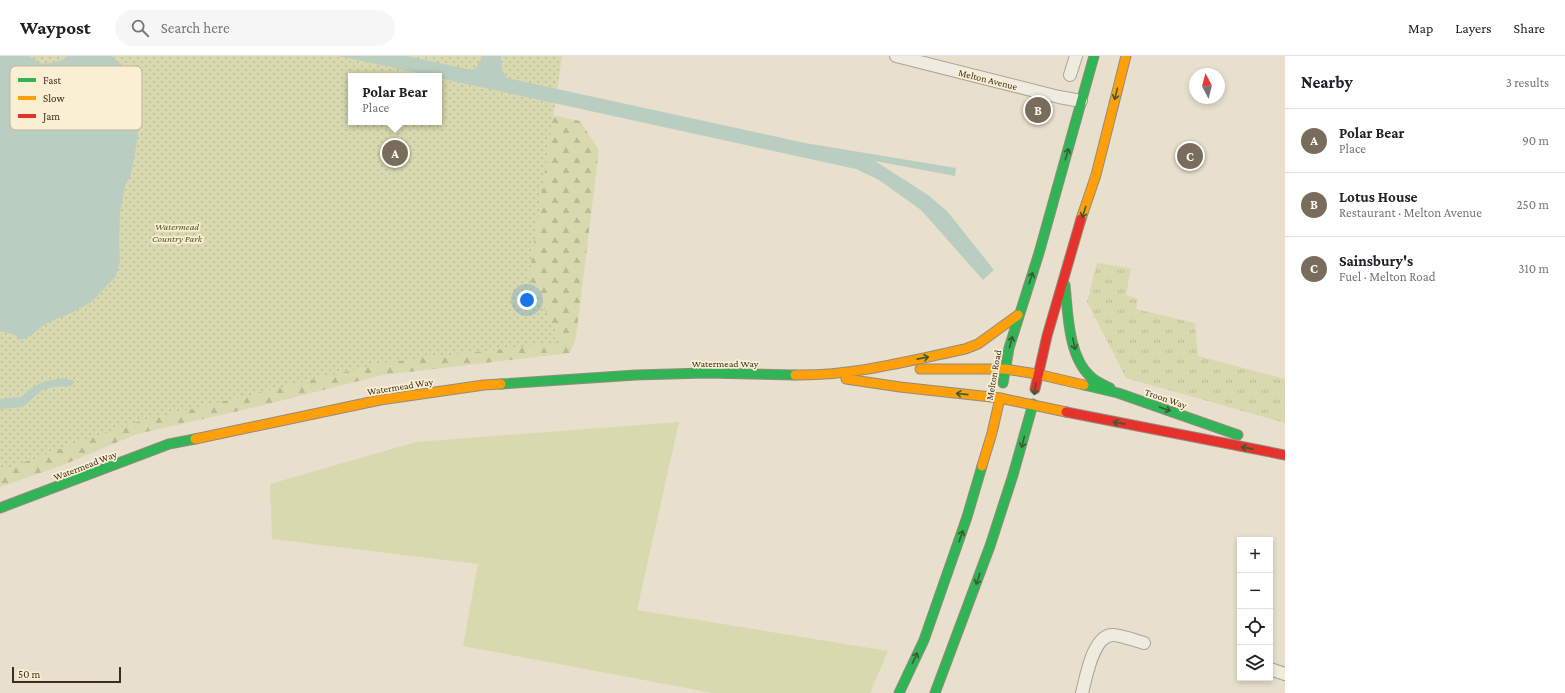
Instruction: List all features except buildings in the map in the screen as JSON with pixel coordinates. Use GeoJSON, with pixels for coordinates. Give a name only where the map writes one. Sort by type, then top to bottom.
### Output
{"type":"FeatureCollection","features":[{"type":"Feature","properties":{"kind":"main road","name":"Melton Road"},"geometry":{"type":"LineString","coordinates":[[898,693],[924,640],[967,517],[992,434],[1009,348],[1018,315],[1039,253],[1094,56]]}},
{"type":"Feature","properties":{"kind":"main road"},"geometry":{"type":"LineString","coordinates":[[935,693],[964,620],[1020,457],[1033,404],[1037,374],[1064,277],[1096,175],[1126,56]]}},
{"type":"Feature","properties":{"kind":"main road"},"geometry":{"type":"LineString","coordinates":[[1064,277],[1074,346],[1081,362],[1091,376],[1118,393]]}},
{"type":"Feature","properties":{"kind":"main road","name":"Watermead Way"},"geometry":{"type":"LineString","coordinates":[[819,375],[871,368],[965,349],[978,344],[1018,315]]}},
{"type":"Feature","properties":{"kind":"main road","name":"Watermead Way"},"geometry":{"type":"LineString","coordinates":[[871,368],[1005,369],[1037,374]]}},
{"type":"Feature","properties":{"kind":"main road","name":"Watermead Way"},"geometry":{"type":"LineString","coordinates":[[0,508],[169,444],[380,400],[484,385],[636,375],[705,373],[819,375],[900,387],[1000,398],[1033,404]]}},
{"type":"Feature","properties":{"kind":"main road","name":"Troon Way"},"geometry":{"type":"LineString","coordinates":[[1037,374],[1118,393],[1285,450]]}},
{"type":"Feature","properties":{"kind":"main road"},"geometry":{"type":"LineString","coordinates":[[1033,404],[1086,416],[1285,455]]}},
{"type":"Feature","properties":{"kind":"street","name":"Melton Avenue"},"geometry":{"type":"LineString","coordinates":[[896,56],[1058,97],[1081,101]]}},
{"type":"Feature","properties":{"kind":"street"},"geometry":{"type":"LineString","coordinates":[[1070,75],[1076,56]]}},
{"type":"Feature","properties":{"kind":"street"},"geometry":{"type":"LineString","coordinates":[[1082,693],[1096,647],[1103,638],[1112,634],[1144,643]]}},
{"type":"Feature","properties":{"kind":"street"},"geometry":{"type":"LineString","coordinates":[[1273,671],[1285,674]]}},
{"type":"Feature","properties":{"kind":"green space","name":"Watermead Country Park"},"geometry":{"type":"Polygon","coordinates":[[[0,56],[562,56],[529,277],[561,342],[382,363],[129,424],[0,471],[0,56]]]}},
{"type":"Feature","properties":{"kind":"green space"},"geometry":{"type":"Polygon","coordinates":[[[348,79],[348,125],[442,125],[442,92],[580,121],[599,150],[576,337],[570,353],[383,375],[260,406],[137,434],[63,465],[0,487],[0,431],[348,79]]]}},
{"type":"Feature","properties":{"kind":"green space"},"geometry":{"type":"Polygon","coordinates":[[[1097,263],[1131,268],[1126,295],[1138,299],[1136,309],[1195,323],[1198,356],[1285,379],[1285,423],[1126,378],[1087,302],[1097,263]]]}},
{"type":"Feature","properties":{"kind":"green space"},"geometry":{"type":"Polygon","coordinates":[[[679,422],[637,610],[888,651],[870,693],[713,693],[463,646],[478,564],[272,539],[270,484],[416,442],[679,422]]]}},
{"type":"Feature","properties":{"kind":"shaded area"},"geometry":{"type":"Polygon","coordinates":[[[0,56],[28,56],[42,64],[53,63],[65,59],[68,56],[111,56],[123,66],[10,66],[10,130],[138,130],[131,174],[125,186],[120,213],[120,260],[116,276],[91,302],[45,324],[29,337],[21,340],[13,334],[0,331],[0,56]]]}},
{"type":"Feature","properties":{"kind":"shaded area"},"geometry":{"type":"Polygon","coordinates":[[[339,56],[406,56],[472,70],[476,68],[483,56],[501,56],[502,71],[507,78],[805,143],[956,168],[955,176],[875,161],[928,195],[947,211],[994,270],[983,280],[921,210],[879,180],[856,169],[442,79],[442,73],[417,73],[339,56]]]}},
{"type":"Feature","properties":{"kind":"shaded area"},"geometry":{"type":"Polygon","coordinates":[[[61,378],[75,381],[71,386],[54,387],[42,390],[23,407],[0,409],[0,399],[21,397],[31,388],[46,381],[61,378]]]}},
{"type":"Feature","properties":{"kind":"traffic: fast"},"geometry":{"type":"LineString","coordinates":[[1003,383],[1009,348],[1039,253],[1094,56]]}},
{"type":"Feature","properties":{"kind":"traffic: fast"},"geometry":{"type":"LineString","coordinates":[[1065,285],[1070,334],[1078,358],[1083,368],[1091,377],[1110,388]]}},
{"type":"Feature","properties":{"kind":"traffic: fast"},"geometry":{"type":"LineString","coordinates":[[501,384],[636,375],[705,373],[795,375]]}},
{"type":"Feature","properties":{"kind":"traffic: fast"},"geometry":{"type":"LineString","coordinates":[[1084,385],[1118,393],[1238,435]]}},
{"type":"Feature","properties":{"kind":"traffic: fast"},"geometry":{"type":"LineString","coordinates":[[935,693],[990,546],[1013,475],[1033,404]]}},
{"type":"Feature","properties":{"kind":"traffic: fast"},"geometry":{"type":"LineString","coordinates":[[0,508],[169,444],[195,439]]}},
{"type":"Feature","properties":{"kind":"traffic: fast"},"geometry":{"type":"LineString","coordinates":[[899,693],[924,640],[967,517],[982,466]]}},
{"type":"Feature","properties":{"kind":"traffic: slow"},"geometry":{"type":"LineString","coordinates":[[1081,219],[1096,175],[1126,56]]}},
{"type":"Feature","properties":{"kind":"traffic: slow"},"geometry":{"type":"LineString","coordinates":[[795,375],[817,375],[881,367],[965,349],[978,344],[1018,315]]}},
{"type":"Feature","properties":{"kind":"traffic: slow"},"geometry":{"type":"LineString","coordinates":[[920,369],[1005,369],[1037,374],[1084,385]]}},
{"type":"Feature","properties":{"kind":"traffic: slow"},"geometry":{"type":"LineString","coordinates":[[846,379],[900,387],[1000,398],[1066,412]]}},
{"type":"Feature","properties":{"kind":"traffic: slow"},"geometry":{"type":"LineString","coordinates":[[195,439],[380,400],[484,385],[501,384]]}},
{"type":"Feature","properties":{"kind":"traffic: slow"},"geometry":{"type":"LineString","coordinates":[[982,466],[992,433],[1000,398]]}},
{"type":"Feature","properties":{"kind":"traffic: jam"},"geometry":{"type":"LineString","coordinates":[[1035,389],[1047,336],[1081,219]]}},
{"type":"Feature","properties":{"kind":"traffic: jam"},"geometry":{"type":"LineString","coordinates":[[1066,412],[1285,455]]}},
{"type":"Feature","properties":{"kind":"place","name":"Lotus House"},"geometry":{"type":"Point","coordinates":[1038,110]}},
{"type":"Feature","properties":{"kind":"place","name":"Polar Bear"},"geometry":{"type":"Point","coordinates":[395,153]}},
{"type":"Feature","properties":{"kind":"place","name":"Sainsbury's"},"geometry":{"type":"Point","coordinates":[1190,156]}}]}
